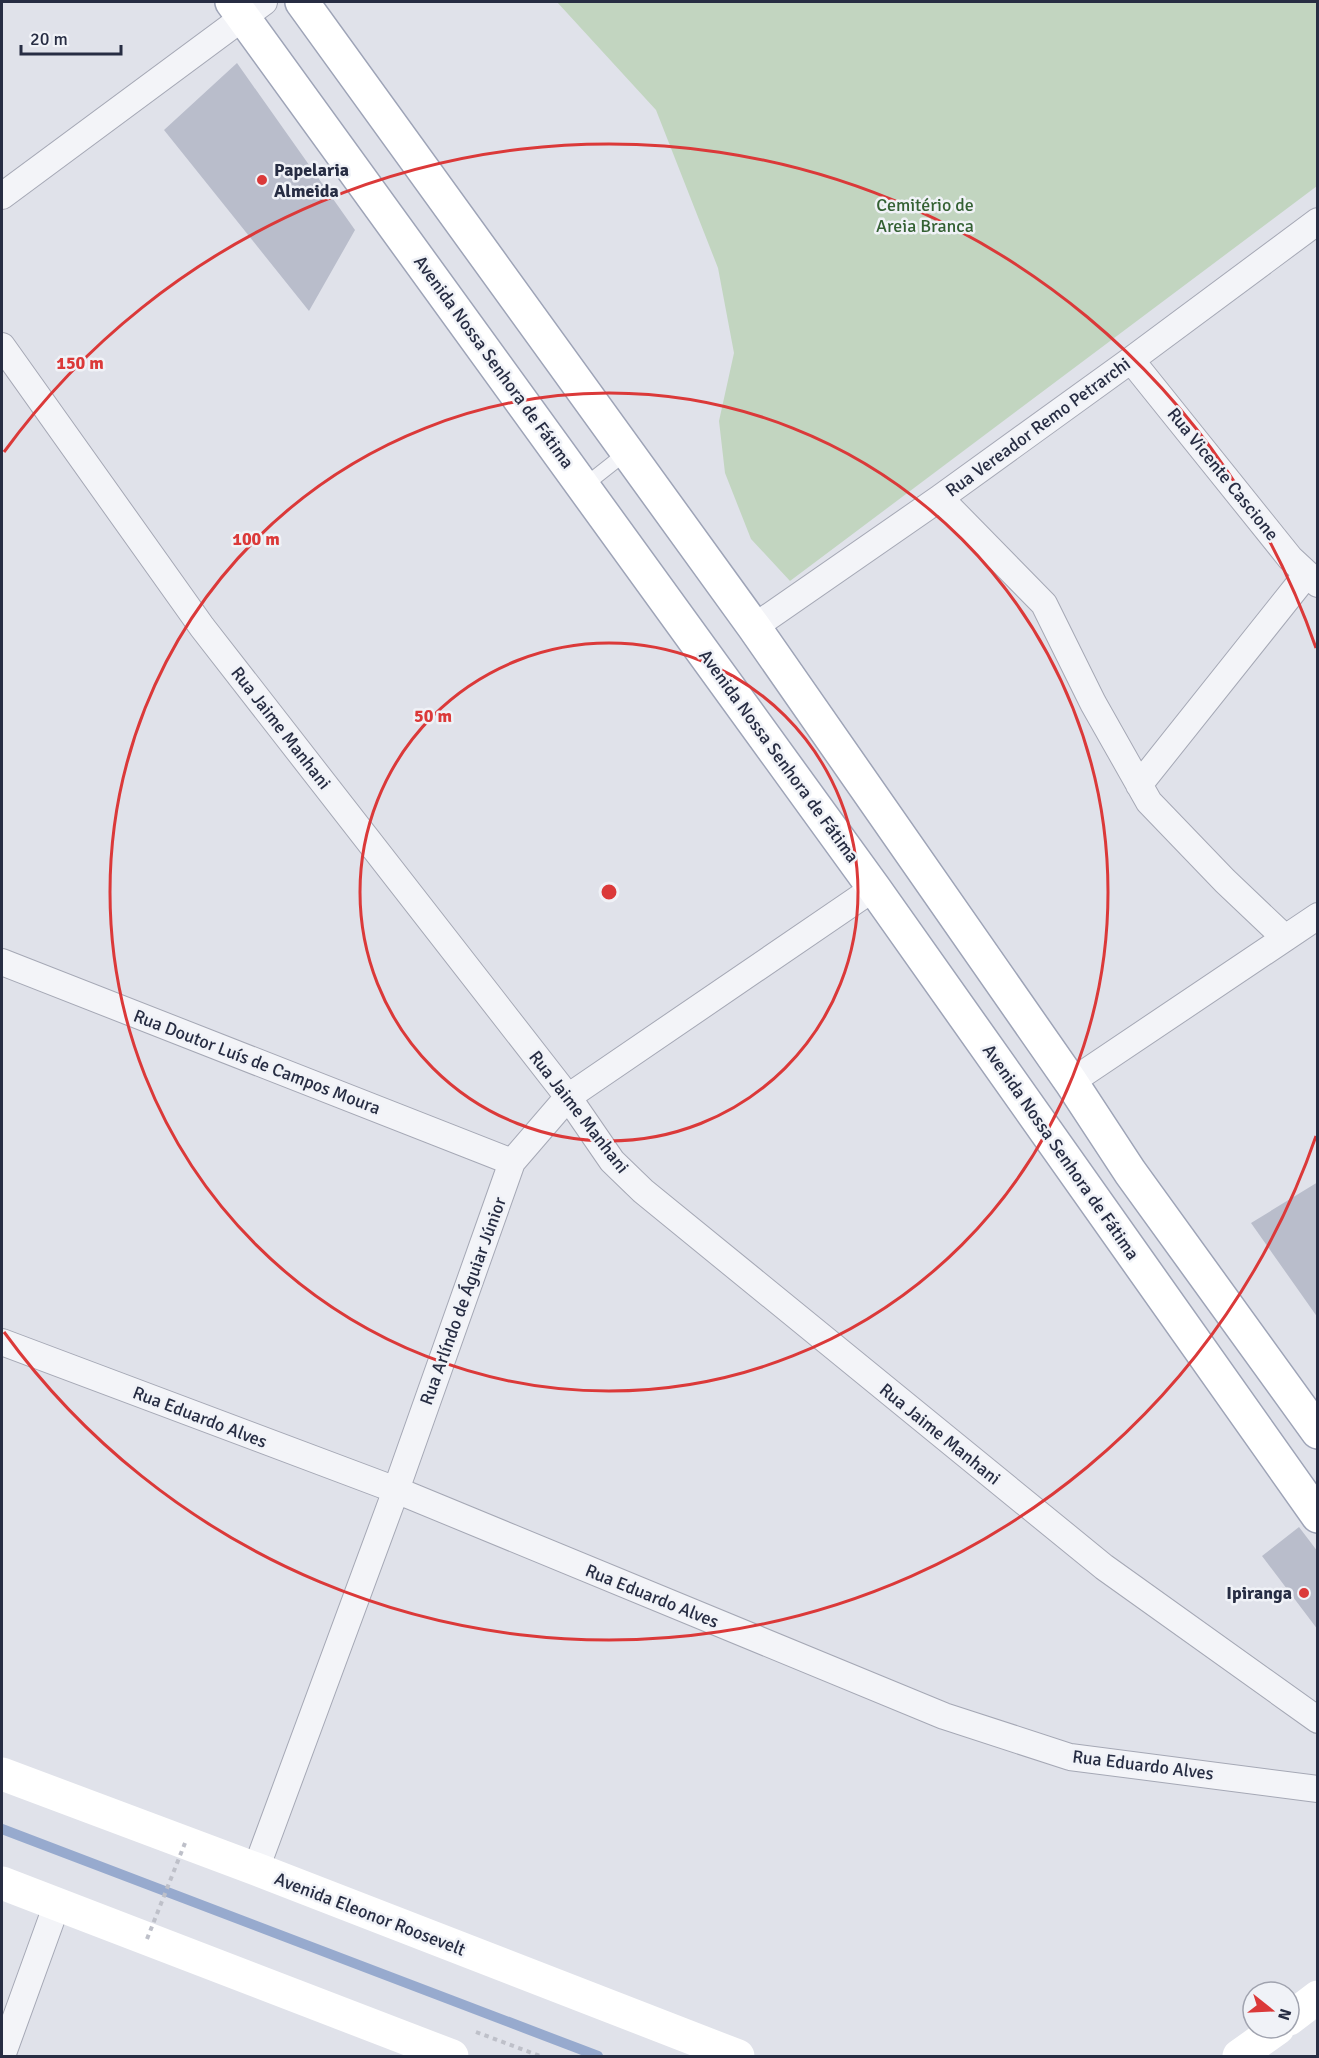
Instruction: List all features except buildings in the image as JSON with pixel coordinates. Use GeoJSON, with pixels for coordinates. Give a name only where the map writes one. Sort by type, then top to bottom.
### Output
{"type":"FeatureCollection","features":[{"type":"Feature","properties":{"kind":"main road"},"geometry":{"type":"LineString","coordinates":[[302,2],[754,627],[1071,1082],[1130,1172],[1317,1432]]}},
{"type":"Feature","properties":{"kind":"main road","name":"Avenida Nossa Senhora de Fátima"},"geometry":{"type":"LineString","coordinates":[[246,7],[584,486],[874,888],[1317,1516]]}},
{"type":"Feature","properties":{"kind":"main road","name":"Avenida Eleonor Roosevelt"},"geometry":{"type":"LineString","coordinates":[[2,1774],[256,1869],[738,2056]]}},
{"type":"Feature","properties":{"kind":"main road"},"geometry":{"type":"LineString","coordinates":[[2,1883],[452,2056]]}},
{"type":"Feature","properties":{"kind":"main road"},"geometry":{"type":"LineString","coordinates":[[1301,2010],[1317,1997]]}},
{"type":"Feature","properties":{"kind":"main road"},"geometry":{"type":"LineString","coordinates":[[1239,2056],[1261,2040]]}},
{"type":"Feature","properties":{"kind":"street"},"geometry":{"type":"LineString","coordinates":[[2,196],[246,7]]}},
{"type":"Feature","properties":{"kind":"street","name":"Rua Vereador Remo Petrarchi"},"geometry":{"type":"LineString","coordinates":[[754,627],[940,498],[1131,360],[1314,234]]}},
{"type":"Feature","properties":{"kind":"street","name":"Rua Jaime Manhani"},"geometry":{"type":"LineString","coordinates":[[2,346],[202,627],[568,1096],[612,1161],[643,1191],[1104,1567],[1317,1719]]}},
{"type":"Feature","properties":{"kind":"street","name":"Rua Vicente Cascione"},"geometry":{"type":"LineString","coordinates":[[1131,360],[1290,558],[1312,579]]}},
{"type":"Feature","properties":{"kind":"street"},"geometry":{"type":"LineString","coordinates":[[940,498],[1044,604],[1093,703],[1149,802],[1225,881],[1285,938]]}},
{"type":"Feature","properties":{"kind":"street"},"geometry":{"type":"LineString","coordinates":[[1139,784],[1312,579]]}},
{"type":"Feature","properties":{"kind":"street","name":"Rua Arlíndo de Águiar Júnior"},"geometry":{"type":"LineString","coordinates":[[256,1869],[396,1490],[512,1162],[568,1096],[874,888]]}},
{"type":"Feature","properties":{"kind":"street"},"geometry":{"type":"LineString","coordinates":[[1071,1082],[1317,916]]}},
{"type":"Feature","properties":{"kind":"street","name":"Rua Doutor Luís de Campos Moura"},"geometry":{"type":"LineString","coordinates":[[2,962],[512,1162]]}},
{"type":"Feature","properties":{"kind":"street","name":"Rua Eduardo Alves"},"geometry":{"type":"LineString","coordinates":[[2,1342],[396,1490],[944,1716],[1070,1757],[1317,1789]]}},
{"type":"Feature","properties":{"kind":"street"},"geometry":{"type":"LineString","coordinates":[[2,2056],[57,1904]]}},
{"type":"Feature","properties":{"kind":"lane"},"geometry":{"type":"LineString","coordinates":[[584,486],[627,452]]}},
{"type":"Feature","properties":{"kind":"path"},"geometry":{"type":"LineString","coordinates":[[147,1939],[185,1843]]}},
{"type":"Feature","properties":{"kind":"green space","name":"Cemitério de Areia Branca"},"geometry":{"type":"Polygon","coordinates":[[[557,2],[1317,2],[1317,186],[790,581],[751,539],[725,473],[719,421],[734,353],[718,268],[656,110],[557,2]]]}},
{"type":"Feature","properties":{"kind":"waterway"},"geometry":{"type":"LineString","coordinates":[[2,1829],[598,2056]]}},
{"type":"Feature","properties":{"kind":"place","name":"Papelaria Almeida"},"geometry":{"type":"Point","coordinates":[262,180]}},
{"type":"Feature","properties":{"kind":"place","name":"Ipiranga"},"geometry":{"type":"Point","coordinates":[1304,1593]}}]}
